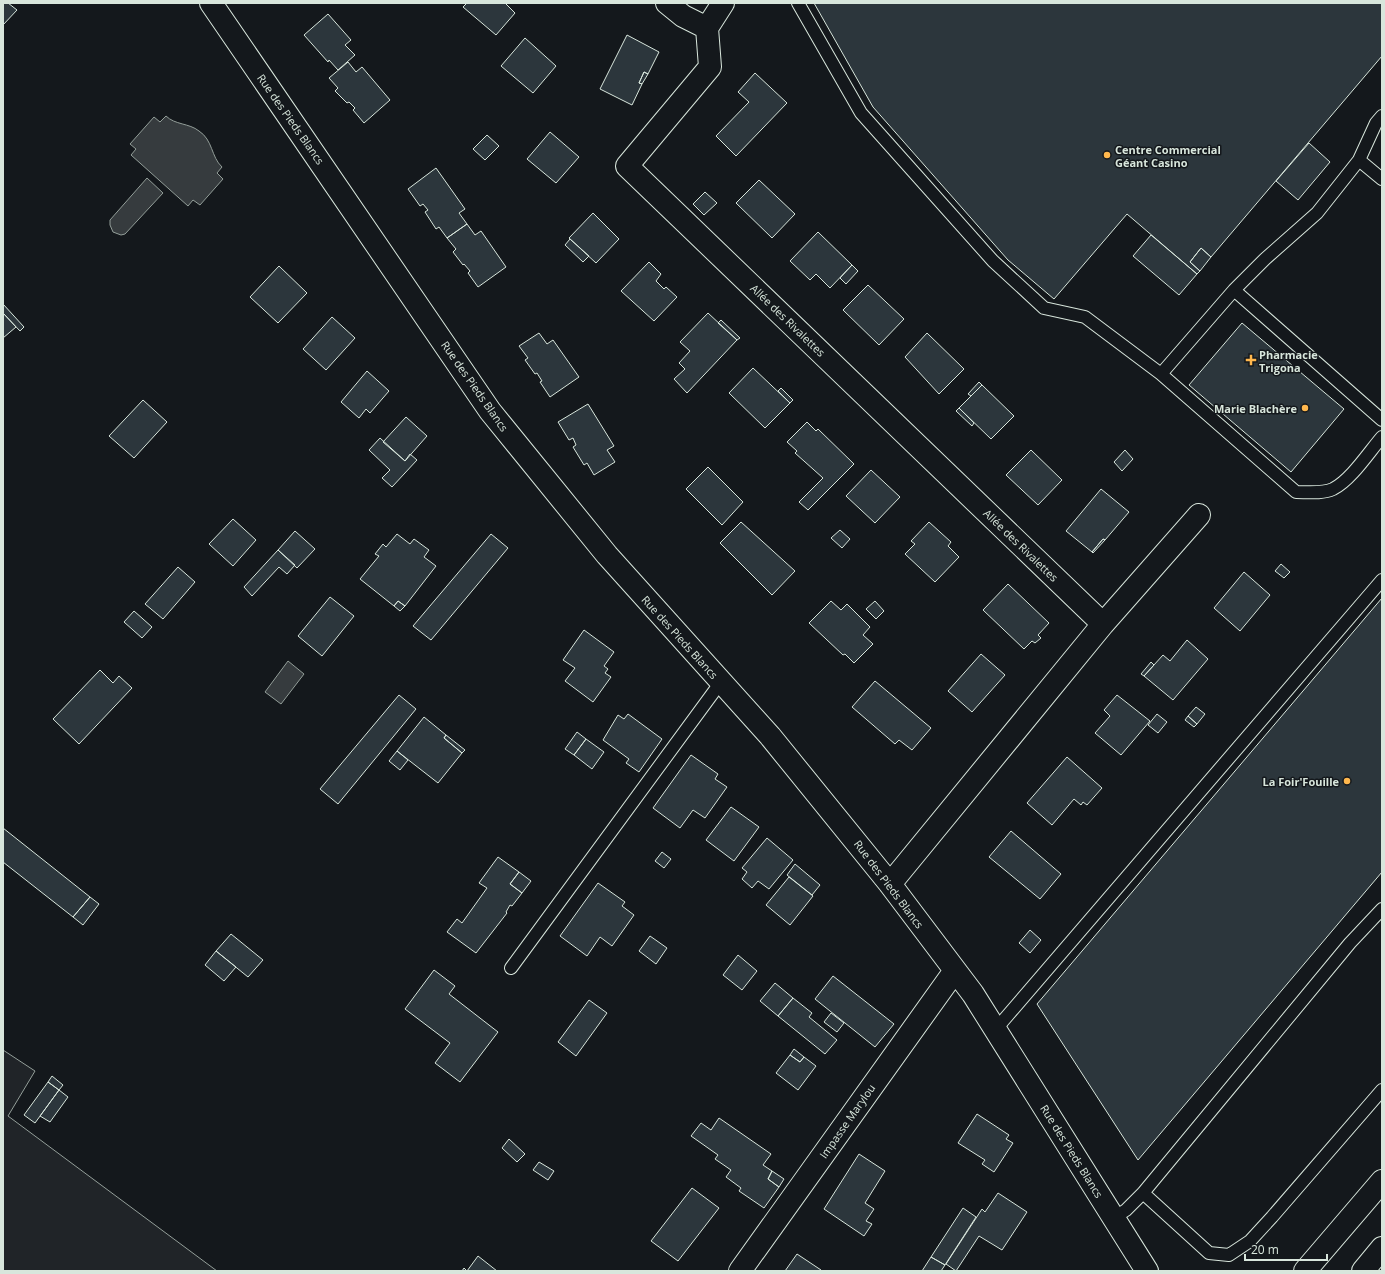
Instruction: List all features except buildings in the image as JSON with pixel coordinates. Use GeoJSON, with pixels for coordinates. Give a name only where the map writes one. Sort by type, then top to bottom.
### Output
{"type":"FeatureCollection","features":[{"type":"Feature","properties":{"kind":"street","name":"Rue des Pieds Blancs"},"geometry":{"type":"LineString","coordinates":[[211,3],[490,411],[607,555],[770,736],[890,884],[954,972],[973,994],[1147,1271]]}},
{"type":"Feature","properties":{"kind":"street"},"geometry":{"type":"LineString","coordinates":[[667,3],[683,16],[707,28],[723,3]]}},
{"type":"Feature","properties":{"kind":"street","name":"Allée des Rivalettes"},"geometry":{"type":"LineString","coordinates":[[707,28],[710,67],[627,166],[1103,624]]}},
{"type":"Feature","properties":{"kind":"street"},"geometry":{"type":"LineString","coordinates":[[890,884],[1103,624],[1199,515]]}},
{"type":"Feature","properties":{"kind":"street","name":"Impasse Marylou"},"geometry":{"type":"LineString","coordinates":[[740,1271],[954,972]]}},
{"type":"Feature","properties":{"kind":"street"},"geometry":{"type":"LineString","coordinates":[[1305,1271],[1382,1181]]}},
{"type":"Feature","properties":{"kind":"street"},"geometry":{"type":"LineString","coordinates":[[1363,1271],[1382,1248]]}},
{"type":"Feature","properties":{"kind":"lane"},"geometry":{"type":"LineString","coordinates":[[798,3],[861,112],[993,261],[1044,308],[1085,317],[1161,374],[1296,492],[1312,493],[1332,489],[1347,479],[1382,437]]}},
{"type":"Feature","properties":{"kind":"lane"},"geometry":{"type":"LineString","coordinates":[[1161,374],[1234,290],[1265,259],[1318,213],[1359,160],[1376,123],[1382,116]]}},
{"type":"Feature","properties":{"kind":"lane"},"geometry":{"type":"LineString","coordinates":[[1359,160],[1382,180]]}},
{"type":"Feature","properties":{"kind":"lane"},"geometry":{"type":"LineString","coordinates":[[1234,290],[1382,420]]}},
{"type":"Feature","properties":{"kind":"lane"},"geometry":{"type":"LineString","coordinates":[[994,1028],[1007,1016],[1382,580]]}},
{"type":"Feature","properties":{"kind":"lane"},"geometry":{"type":"LineString","coordinates":[[511,968],[721,682]]}},
{"type":"Feature","properties":{"kind":"lane"},"geometry":{"type":"LineString","coordinates":[[1114,1218],[1126,1210],[1143,1193],[1336,960],[1382,909]]}},
{"type":"Feature","properties":{"kind":"lane"},"geometry":{"type":"LineString","coordinates":[[1143,1193],[1209,1253],[1229,1255],[1250,1241],[1272,1218],[1382,1090]]}},
{"type":"Feature","properties":{"kind":"shaded area"},"geometry":{"type":"Polygon","coordinates":[[[166,116],[174,121],[195,128],[204,135],[210,144],[218,163],[222,167],[217,173],[223,179],[200,205],[193,200],[188,206],[131,155],[136,149],[130,144],[154,117],[160,122],[166,116]]]}},
{"type":"Feature","properties":{"kind":"shaded area"},"geometry":{"type":"Polygon","coordinates":[[[147,178],[163,193],[125,234],[121,235],[113,232],[110,225],[110,220],[147,178]]]}},
{"type":"Feature","properties":{"kind":"shaded area"},"geometry":{"type":"Polygon","coordinates":[[[288,661],[304,674],[281,704],[265,692],[288,661]]]}},
{"type":"Feature","properties":{"kind":"shaded area"},"geometry":{"type":"Polygon","coordinates":[[[3,1050],[35,1071],[8,1116],[217,1271],[3,1271],[3,1050]]]}},
{"type":"Feature","properties":{"kind":"place","name":"Centre Commercial Géant Casino"},"geometry":{"type":"Point","coordinates":[1107,155]}},
{"type":"Feature","properties":{"kind":"place","name":"Pharmacie Trigona"},"geometry":{"type":"Point","coordinates":[1251,360]}},
{"type":"Feature","properties":{"kind":"place","name":"Marie Blachère"},"geometry":{"type":"Point","coordinates":[1305,408]}},
{"type":"Feature","properties":{"kind":"place","name":"La Foir'Fouille"},"geometry":{"type":"Point","coordinates":[1347,781]}}]}
